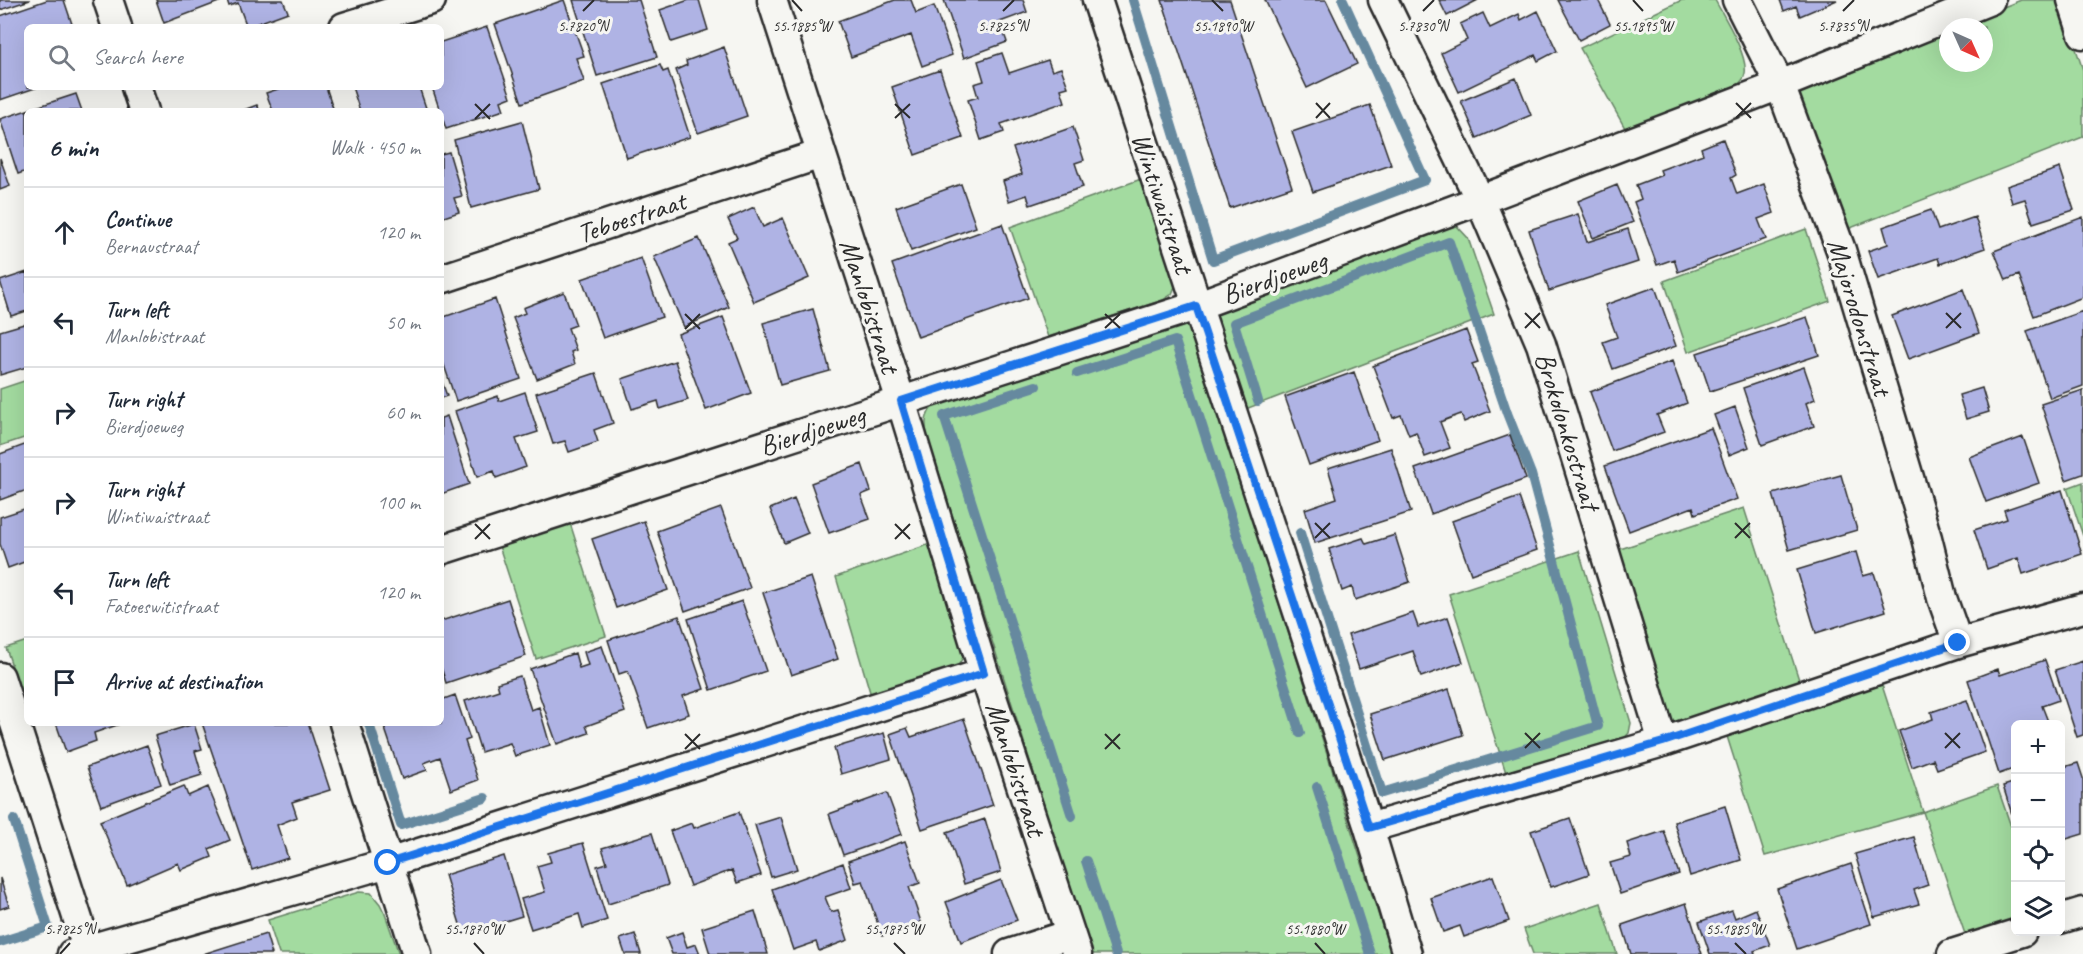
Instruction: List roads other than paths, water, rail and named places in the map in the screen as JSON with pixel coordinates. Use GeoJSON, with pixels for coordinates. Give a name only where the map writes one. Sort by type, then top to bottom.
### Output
{"type":"FeatureCollection","features":[{"type":"Feature","properties":{"kind":"street"},"geometry":{"type":"LineString","coordinates":[[108,0],[116,24]]}},
{"type":"Feature","properties":{"kind":"street"},"geometry":{"type":"LineString","coordinates":[[354,24],[431,0]]}},
{"type":"Feature","properties":{"kind":"street","name":"Manlobistraat"},"geometry":{"type":"LineString","coordinates":[[772,0],[901,401],[984,673],[1074,944]]}},
{"type":"Feature","properties":{"kind":"street","name":"Wintiwaistraat"},"geometry":{"type":"LineString","coordinates":[[1097,0],[1369,828],[1407,954]]}},
{"type":"Feature","properties":{"kind":"street","name":"Brokolonkostraat"},"geometry":{"type":"LineString","coordinates":[[1383,0],[1480,200],[1541,344],[1663,742]]}},
{"type":"Feature","properties":{"kind":"street","name":"Majorodonstraat"},"geometry":{"type":"LineString","coordinates":[[1737,0],[1780,85],[1840,250],[1927,538],[1942,598],[1958,643]]}},
{"type":"Feature","properties":{"kind":"street","name":"Bierdjoeweg"},"geometry":{"type":"LineString","coordinates":[[444,549],[1196,306],[1780,85],[1990,0]]}},
{"type":"Feature","properties":{"kind":"street"},"geometry":{"type":"LineString","coordinates":[[2072,0],[2083,34]]}},
{"type":"Feature","properties":{"kind":"street","name":"Teboestraat"},"geometry":{"type":"LineString","coordinates":[[444,278],[821,154]]}},
{"type":"Feature","properties":{"kind":"street"},"geometry":{"type":"LineString","coordinates":[[1369,828],[1663,742],[1958,643],[2083,608]]}},
{"type":"Feature","properties":{"kind":"street"},"geometry":{"type":"LineString","coordinates":[[0,677],[83,952],[388,863],[984,673]]}},
{"type":"Feature","properties":{"kind":"street"},"geometry":{"type":"LineString","coordinates":[[345,726],[417,954]]}},
{"type":"Feature","properties":{"kind":"street"},"geometry":{"type":"LineString","coordinates":[[2065,918],[2083,912]]}},
{"type":"Feature","properties":{"kind":"street"},"geometry":{"type":"LineString","coordinates":[[1952,954],[2011,935]]}},
{"type":"Feature","properties":{"kind":"street"},"geometry":{"type":"LineString","coordinates":[[1009,954],[1074,944]]}},
{"type":"Feature","properties":{"kind":"waterway"},"geometry":{"type":"LineString","coordinates":[[1133,0],[1213,260],[1425,180],[1343,0]]}},
{"type":"Feature","properties":{"kind":"waterway"},"geometry":{"type":"LineString","coordinates":[[1258,401],[1234,323],[1449,242],[1507,413],[1531,474],[1598,726],[1382,793],[1300,533]]}},
{"type":"Feature","properties":{"kind":"waterway"},"geometry":{"type":"LineString","coordinates":[[1077,373],[1175,341],[1300,733]]}},
{"type":"Feature","properties":{"kind":"waterway"},"geometry":{"type":"LineString","coordinates":[[1036,386],[944,416],[1072,816]]}},
{"type":"Feature","properties":{"kind":"waterway"},"geometry":{"type":"LineString","coordinates":[[370,726],[401,825],[485,798]]}},
{"type":"Feature","properties":{"kind":"waterway"},"geometry":{"type":"LineString","coordinates":[[1317,787],[1370,954]]}},
{"type":"Feature","properties":{"kind":"waterway"},"geometry":{"type":"LineString","coordinates":[[0,942],[48,927],[14,820]]}},
{"type":"Feature","properties":{"kind":"waterway"},"geometry":{"type":"LineString","coordinates":[[1086,861],[1116,954]]}}]}
